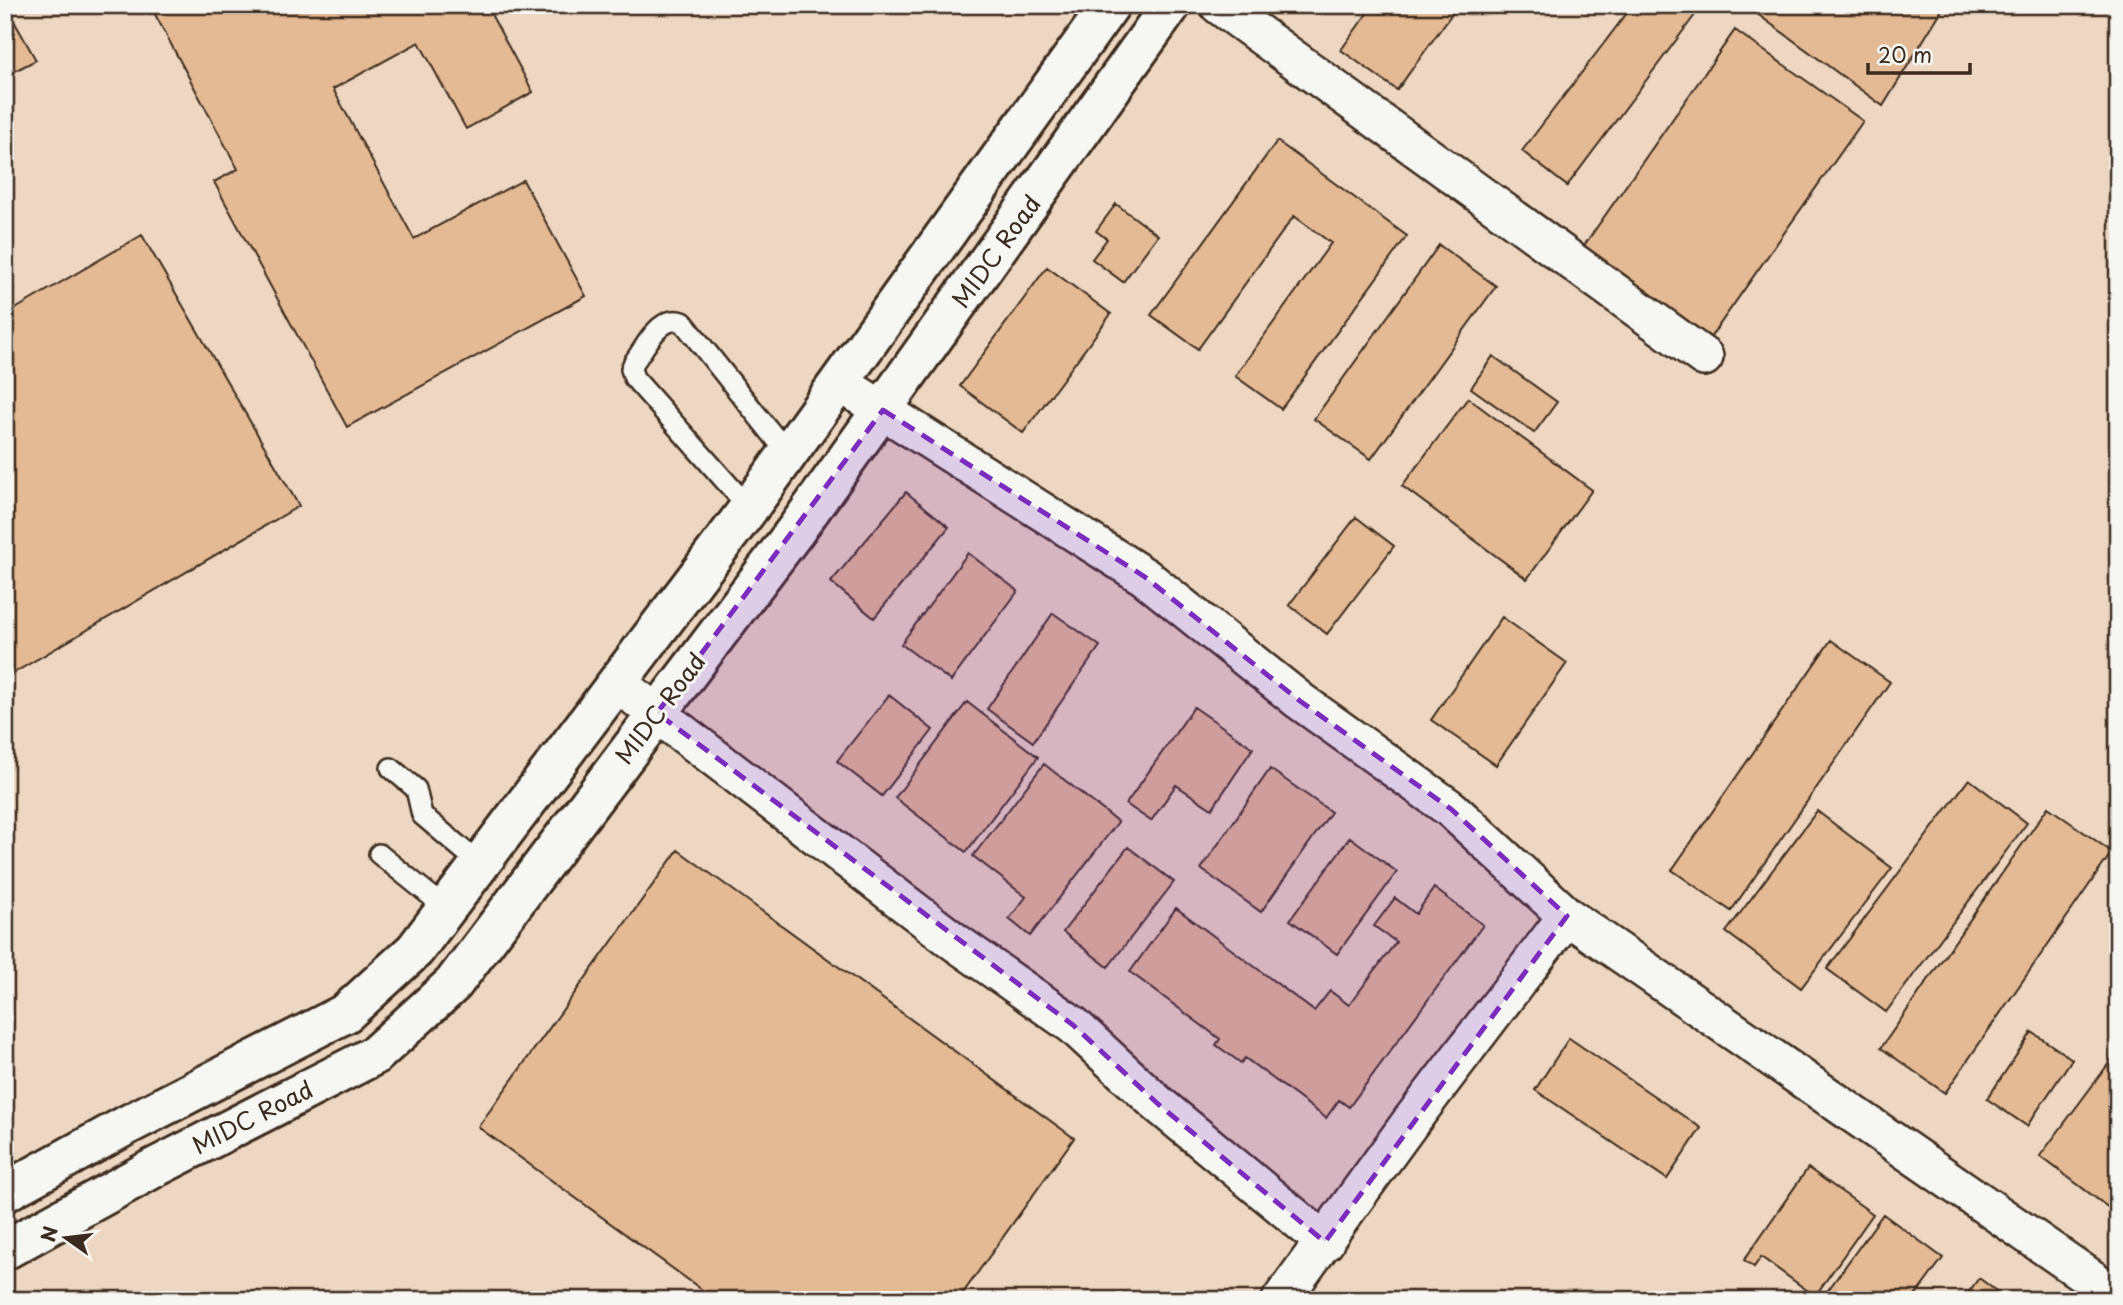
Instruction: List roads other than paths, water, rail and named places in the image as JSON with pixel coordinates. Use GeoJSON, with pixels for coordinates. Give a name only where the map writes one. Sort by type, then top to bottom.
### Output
{"type":"FeatureCollection","features":[{"type":"Feature","properties":{"kind":"main road","name":"MIDC Road"},"geometry":{"type":"LineString","coordinates":[[12,1189],[346,1013],[415,950],[749,508],[1110,5]]}},
{"type":"Feature","properties":{"kind":"main road","name":"MIDC Road"},"geometry":{"type":"LineString","coordinates":[[5,1250],[375,1055],[453,984],[883,410],[1171,5]]}},
{"type":"Feature","properties":{"kind":"main road"},"geometry":{"type":"LineString","coordinates":[[12,1189],[41,1230]]}},
{"type":"Feature","properties":{"kind":"street"},"geometry":{"type":"LineString","coordinates":[[1219,5],[1704,357]]}},
{"type":"Feature","properties":{"kind":"street"},"geometry":{"type":"LineString","coordinates":[[840,383],[1145,577],[1300,701],[1451,809],[1567,916],[2118,1297]]}},
{"type":"Feature","properties":{"kind":"street"},"geometry":{"type":"LineString","coordinates":[[617,683],[955,942],[1073,1025],[1158,1104],[1325,1242]]}},
{"type":"Feature","properties":{"kind":"street"},"geometry":{"type":"LineString","coordinates":[[1281,1300],[1412,1120],[1567,916]]}},
{"type":"Feature","properties":{"kind":"lane"},"geometry":{"type":"LineString","coordinates":[[749,508],[634,378],[631,369],[634,362],[665,321],[673,319],[682,323],[788,454]]}},
{"type":"Feature","properties":{"kind":"lane"},"geometry":{"type":"LineString","coordinates":[[391,768],[416,789],[422,815],[481,865]]}},
{"type":"Feature","properties":{"kind":"lane"},"geometry":{"type":"LineString","coordinates":[[379,854],[447,909]]}}]}
